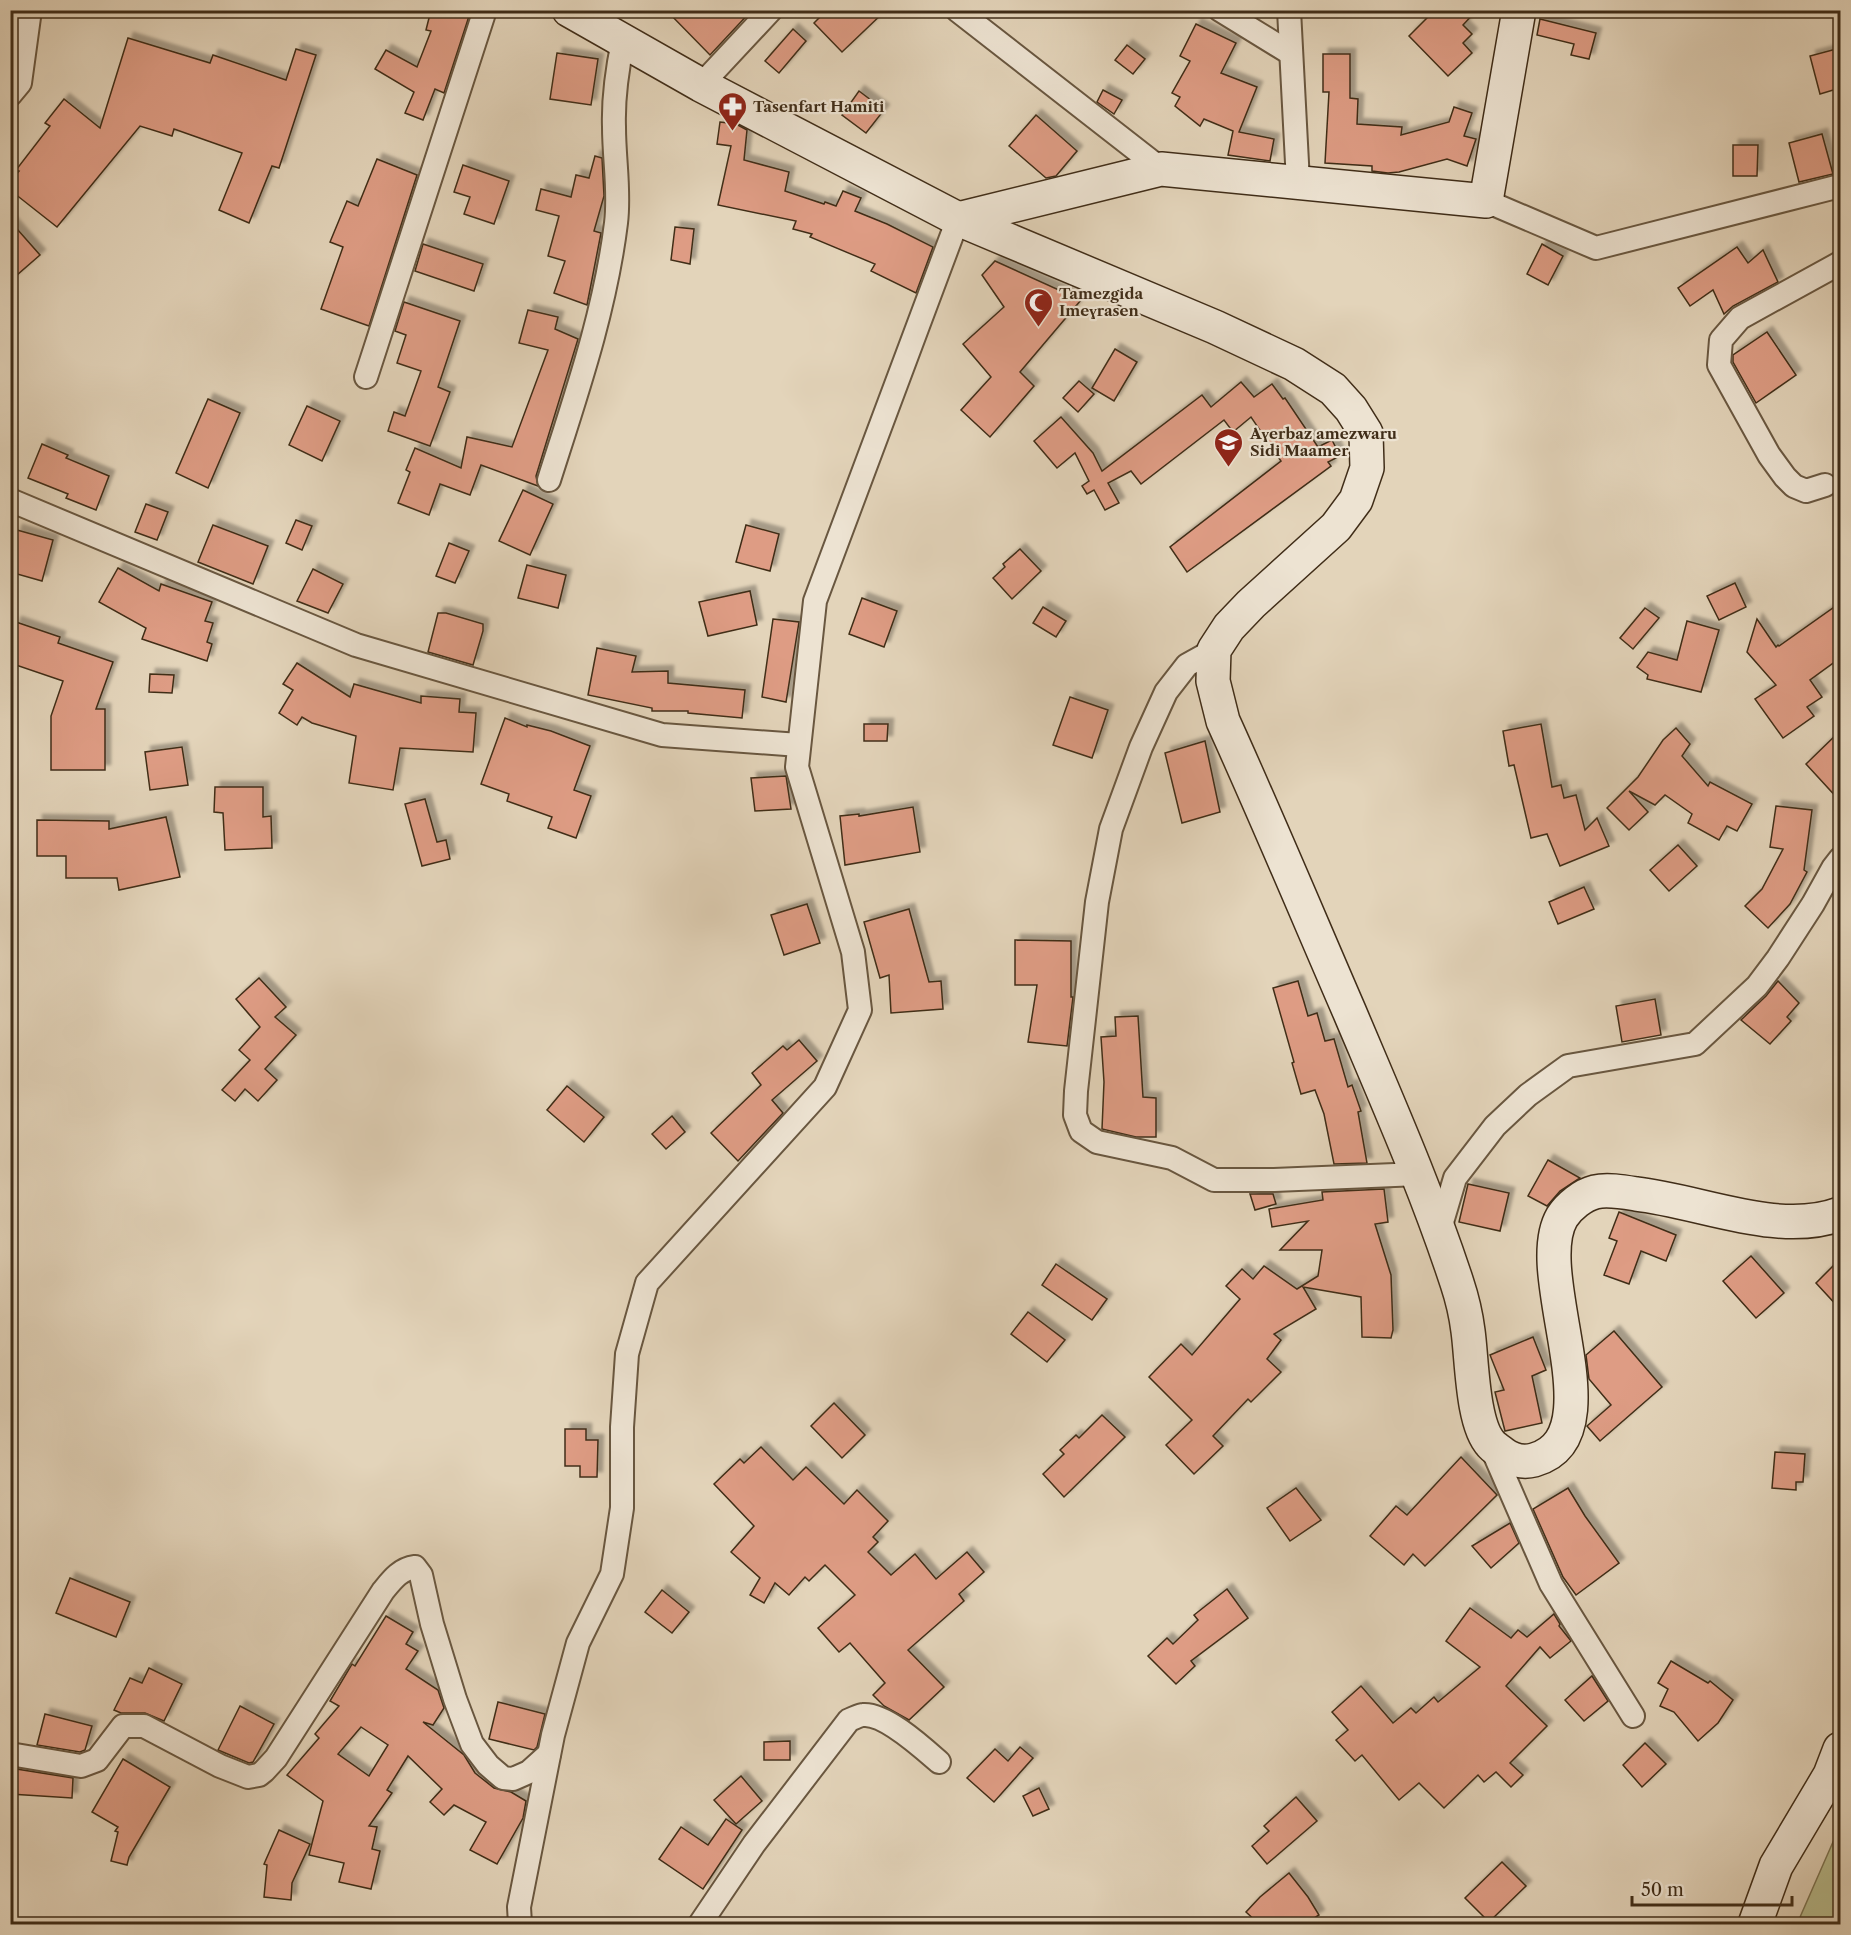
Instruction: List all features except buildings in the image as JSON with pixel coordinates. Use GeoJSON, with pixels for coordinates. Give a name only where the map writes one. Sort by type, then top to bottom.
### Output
{"type":"FeatureCollection","features":[{"type":"Feature","properties":{"kind":"main road"},"geometry":{"type":"LineString","coordinates":[[569,10],[701,85],[958,219],[1215,327],[1294,364],[1333,389],[1351,409],[1366,433],[1367,468],[1356,500],[1336,527],[1229,627],[1214,650],[1213,681],[1223,721],[1419,1174],[1459,1288],[1468,1328],[1481,1424],[1490,1443],[1511,1459],[1531,1461],[1552,1453],[1565,1438],[1571,1420],[1571,1393],[1555,1242],[1562,1217],[1578,1201],[1596,1192],[1622,1192],[1648,1195],[1751,1217],[1789,1221],[1827,1219],[1840,1214]]}},
{"type":"Feature","properties":{"kind":"main road"},"geometry":{"type":"LineString","coordinates":[[958,219],[1161,169],[1486,201],[1518,10]]}},
{"type":"Feature","properties":{"kind":"main road"},"geometry":{"type":"LineString","coordinates":[[1755,1924],[1776,1866],[1830,1775],[1840,1749]]}},
{"type":"Feature","properties":{"kind":"street"},"geometry":{"type":"LineString","coordinates":[[10,95],[20,83],[30,10]]}},
{"type":"Feature","properties":{"kind":"street"},"geometry":{"type":"LineString","coordinates":[[366,377],[484,10]]}},
{"type":"Feature","properties":{"kind":"street"},"geometry":{"type":"LineString","coordinates":[[701,85],[771,10]]}},
{"type":"Feature","properties":{"kind":"street"},"geometry":{"type":"LineString","coordinates":[[957,10],[1161,169]]}},
{"type":"Feature","properties":{"kind":"street"},"geometry":{"type":"LineString","coordinates":[[1220,10],[1290,53]]}},
{"type":"Feature","properties":{"kind":"street"},"geometry":{"type":"LineString","coordinates":[[1289,10],[1298,182]]}},
{"type":"Feature","properties":{"kind":"street"},"geometry":{"type":"LineString","coordinates":[[549,480],[598,323],[608,274],[617,213],[615,98],[617,67],[623,41]]}},
{"type":"Feature","properties":{"kind":"street"},"geometry":{"type":"LineString","coordinates":[[1486,201],[1596,248],[1840,186]]}},
{"type":"Feature","properties":{"kind":"street"},"geometry":{"type":"LineString","coordinates":[[520,1924],[519,1907],[549,1754],[578,1644],[612,1574],[622,1508],[622,1427],[627,1354],[647,1283],[825,1087],[860,1010],[854,952],[797,766],[815,601],[958,219]]}},
{"type":"Feature","properties":{"kind":"street"},"geometry":{"type":"LineString","coordinates":[[1825,485],[1806,490],[1794,486],[1785,477],[1769,455],[1719,365],[1721,340],[1740,318],[1840,263]]}},
{"type":"Feature","properties":{"kind":"street"},"geometry":{"type":"LineString","coordinates":[[10,500],[356,645],[662,735],[799,745]]}},
{"type":"Feature","properties":{"kind":"street"},"geometry":{"type":"LineString","coordinates":[[1214,650],[1186,664],[1166,692],[1141,747],[1111,829],[1096,902],[1076,1090],[1075,1115],[1081,1131],[1097,1142],[1172,1158],[1214,1180],[1419,1174]]}},
{"type":"Feature","properties":{"kind":"street"},"geometry":{"type":"LineString","coordinates":[[1439,1232],[1455,1178],[1495,1126],[1528,1095],[1568,1066],[1695,1044],[1756,986],[1778,958],[1840,860]]}},
{"type":"Feature","properties":{"kind":"street"},"geometry":{"type":"LineString","coordinates":[[1490,1443],[1551,1584],[1633,1716]]}},
{"type":"Feature","properties":{"kind":"street"},"geometry":{"type":"LineString","coordinates":[[10,1754],[81,1766],[97,1760],[123,1726],[144,1726],[220,1766],[248,1777],[259,1775],[276,1758],[383,1591],[406,1568],[416,1567],[421,1575],[432,1624],[455,1699],[472,1744],[488,1765],[503,1778],[513,1779],[529,1772],[549,1754]]}},
{"type":"Feature","properties":{"kind":"street"},"geometry":{"type":"LineString","coordinates":[[700,1924],[754,1844],[849,1720],[863,1715],[880,1719],[902,1730],[939,1762]]}},
{"type":"Feature","properties":{"kind":"green space"},"geometry":{"type":"Polygon","coordinates":[[[1840,1826],[1840,1924],[1797,1924],[1840,1826]]]}},
{"type":"Feature","properties":{"kind":"place","name":"Tasenfart Hamiti"},"geometry":{"type":"Point","coordinates":[732,132]}},
{"type":"Feature","properties":{"kind":"place","name":"Tamezgida Imeɣrasen"},"geometry":{"type":"Point","coordinates":[1038,328]}},
{"type":"Feature","properties":{"kind":"place","name":"Aɣerbaz amezwaru Sidi Maamer"},"geometry":{"type":"Point","coordinates":[1229,468]}}]}
